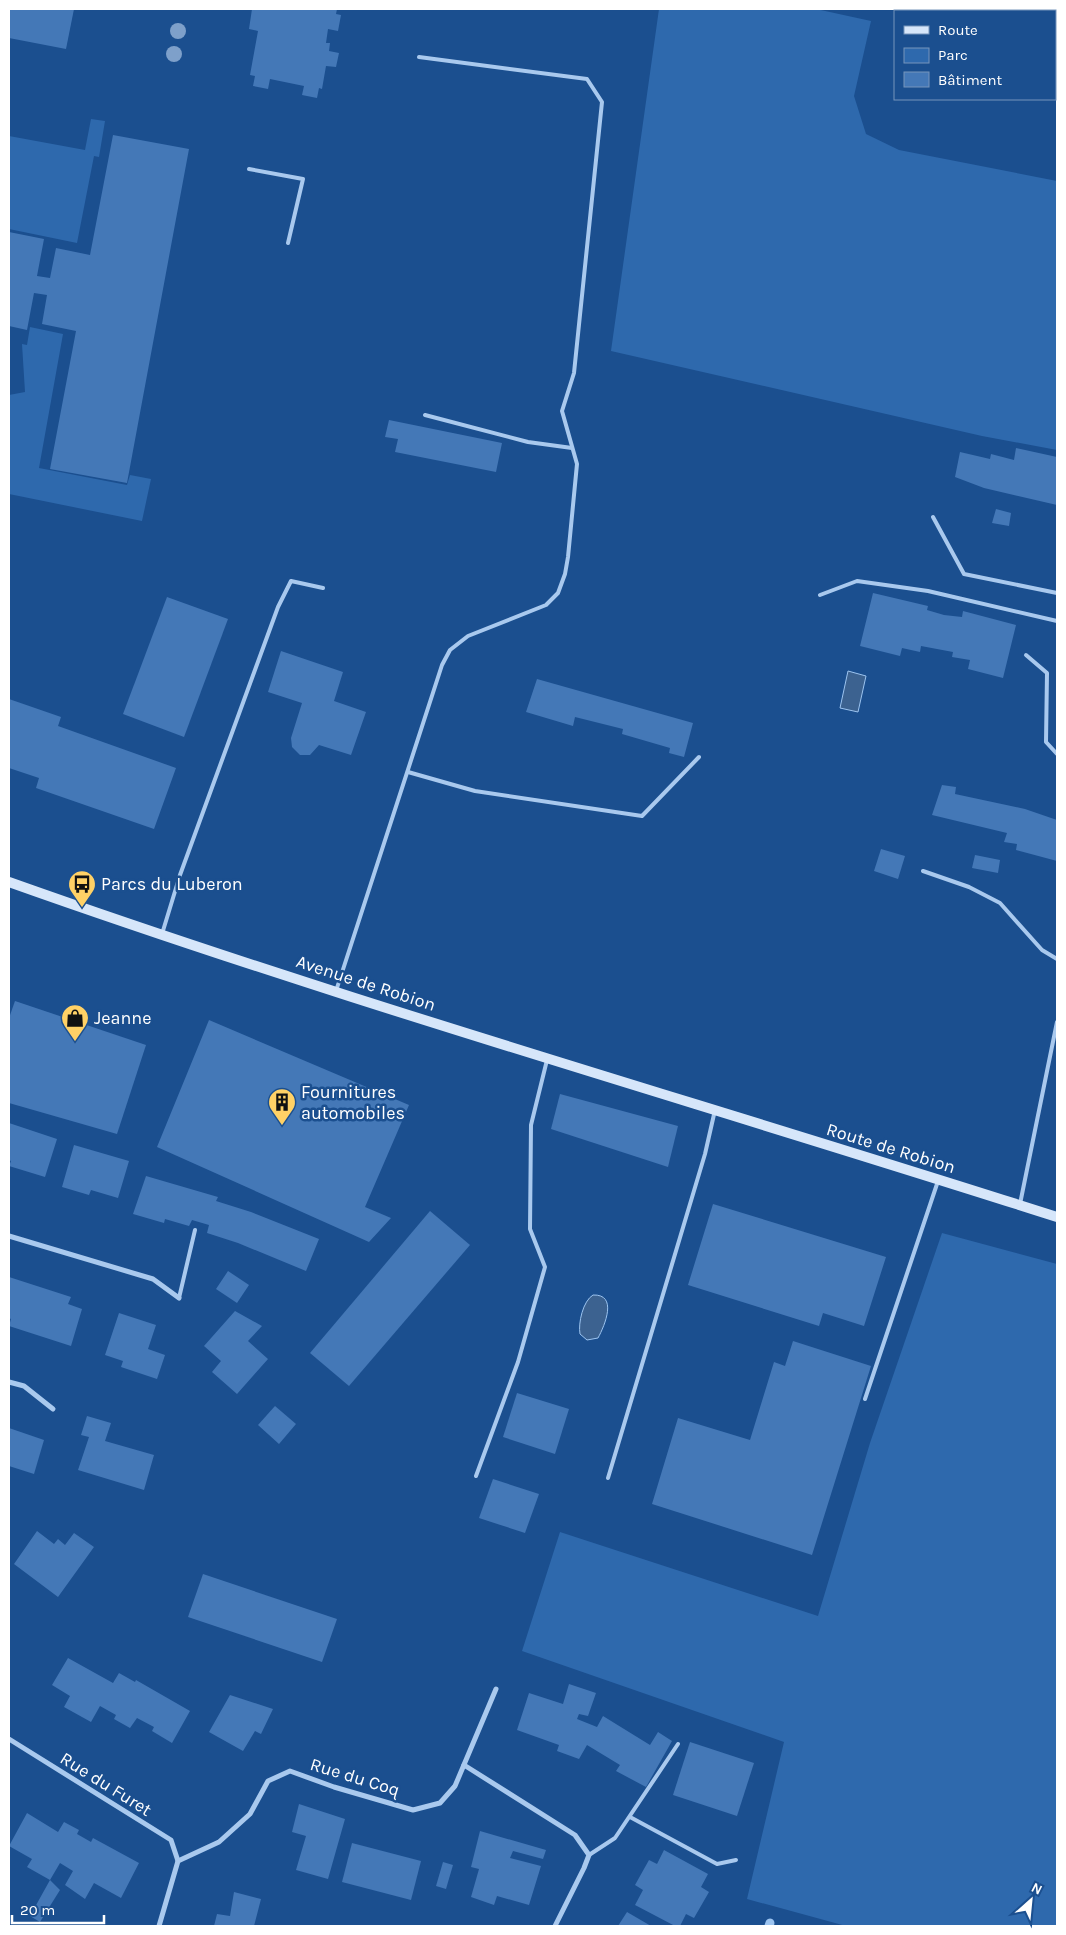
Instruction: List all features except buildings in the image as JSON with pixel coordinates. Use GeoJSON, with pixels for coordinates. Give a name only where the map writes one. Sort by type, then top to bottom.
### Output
{"type":"FeatureCollection","features":[{"type":"Feature","properties":{"kind":"main road","name":"Avenue de Robion"},"geometry":{"type":"LineString","coordinates":[[9,882],[336,991],[715,1110]]}},
{"type":"Feature","properties":{"kind":"main road","name":"Route de Robion"},"geometry":{"type":"LineString","coordinates":[[715,1110],[1057,1216]]}},
{"type":"Feature","properties":{"kind":"street"},"geometry":{"type":"LineString","coordinates":[[9,1236],[153,1280],[179,1298]]}},
{"type":"Feature","properties":{"kind":"street"},"geometry":{"type":"LineString","coordinates":[[9,1382],[24,1386],[53,1410]]}},
{"type":"Feature","properties":{"kind":"street","name":"Rue du Coq"},"geometry":{"type":"LineString","coordinates":[[178,1861],[219,1842],[250,1814],[268,1781],[290,1771],[334,1787],[413,1810],[440,1803],[455,1786],[496,1689]]}},
{"type":"Feature","properties":{"kind":"street","name":"Rue du Furet"},"geometry":{"type":"LineString","coordinates":[[9,1739],[171,1840],[178,1861]]}},
{"type":"Feature","properties":{"kind":"street"},"geometry":{"type":"LineString","coordinates":[[464,1765],[575,1835],[589,1855],[555,1926]]}},
{"type":"Feature","properties":{"kind":"street"},"geometry":{"type":"LineString","coordinates":[[159,1926],[178,1861]]}},
{"type":"Feature","properties":{"kind":"lane"},"geometry":{"type":"LineString","coordinates":[[336,991],[442,665],[450,650],[468,636],[546,606],[558,592],[565,574],[568,557],[577,464],[562,411],[574,372],[602,102],[587,79],[419,57]]}},
{"type":"Feature","properties":{"kind":"lane"},"geometry":{"type":"LineString","coordinates":[[249,170],[303,179],[288,243]]}},
{"type":"Feature","properties":{"kind":"lane"},"geometry":{"type":"LineString","coordinates":[[425,415],[528,442],[572,448]]}},
{"type":"Feature","properties":{"kind":"lane"},"geometry":{"type":"LineString","coordinates":[[933,517],[964,574],[1057,593]]}},
{"type":"Feature","properties":{"kind":"lane"},"geometry":{"type":"LineString","coordinates":[[162,934],[180,874],[278,607],[291,581],[323,588]]}},
{"type":"Feature","properties":{"kind":"lane"},"geometry":{"type":"LineString","coordinates":[[820,595],[857,581],[928,591],[1057,621]]}},
{"type":"Feature","properties":{"kind":"lane"},"geometry":{"type":"LineString","coordinates":[[1026,656],[1046,673],[1046,742],[1057,754]]}},
{"type":"Feature","properties":{"kind":"lane"},"geometry":{"type":"LineString","coordinates":[[408,772],[475,791],[642,816],[699,757]]}},
{"type":"Feature","properties":{"kind":"lane"},"geometry":{"type":"LineString","coordinates":[[924,871],[969,887],[1000,903],[1042,950],[1057,959]]}},
{"type":"Feature","properties":{"kind":"lane"},"geometry":{"type":"LineString","coordinates":[[1020,1204],[1057,1022]]}},
{"type":"Feature","properties":{"kind":"lane"},"geometry":{"type":"LineString","coordinates":[[476,1476],[518,1362],[545,1267],[530,1228],[532,1125],[548,1058]]}},
{"type":"Feature","properties":{"kind":"lane"},"geometry":{"type":"LineString","coordinates":[[608,1478],[705,1154],[715,1110]]}},
{"type":"Feature","properties":{"kind":"lane"},"geometry":{"type":"LineString","coordinates":[[865,1399],[938,1180]]}},
{"type":"Feature","properties":{"kind":"lane"},"geometry":{"type":"LineString","coordinates":[[179,1298],[195,1230]]}},
{"type":"Feature","properties":{"kind":"lane"},"geometry":{"type":"LineString","coordinates":[[589,1855],[615,1838],[678,1744]]}},
{"type":"Feature","properties":{"kind":"lane"},"geometry":{"type":"LineString","coordinates":[[630,1817],[717,1864],[736,1860]]}},
{"type":"Feature","properties":{"kind":"green space"},"geometry":{"type":"Polygon","coordinates":[[[659,9],[816,9],[871,21],[854,96],[866,134],[899,150],[1057,181],[1057,450],[982,436],[611,351],[659,9]]]}},
{"type":"Feature","properties":{"kind":"green space"},"geometry":{"type":"Polygon","coordinates":[[[91,119],[105,121],[99,157],[94,156],[77,243],[9,229],[9,136],[85,150],[91,119]]]}},
{"type":"Feature","properties":{"kind":"green space"},"geometry":{"type":"Polygon","coordinates":[[[30,327],[63,334],[39,468],[127,485],[130,475],[151,479],[142,521],[9,494],[9,395],[25,392],[22,344],[27,345],[30,327]]]}},
{"type":"Feature","properties":{"kind":"green space"},"geometry":{"type":"Polygon","coordinates":[[[942,1233],[1057,1264],[1057,1926],[846,1926],[747,1899],[784,1742],[522,1651],[560,1532],[818,1616],[870,1443],[942,1233]]]}},
{"type":"Feature","properties":{"kind":"shaded area"},"geometry":{"type":"Polygon","coordinates":[[[848,671],[866,676],[858,712],[840,708],[848,671]]]}},
{"type":"Feature","properties":{"kind":"shaded area"},"geometry":{"type":"Polygon","coordinates":[[[593,1295],[601,1296],[605,1299],[608,1311],[598,1338],[587,1340],[580,1334],[580,1324],[586,1302],[593,1295]]]}},
{"type":"Feature","properties":{"kind":"place","name":"Parcs du Luberon"},"geometry":{"type":"Point","coordinates":[82,908]}},
{"type":"Feature","properties":{"kind":"place","name":"Jeanne"},"geometry":{"type":"Point","coordinates":[75,1042]}},
{"type":"Feature","properties":{"kind":"place","name":"Fournitures automobiles"},"geometry":{"type":"Point","coordinates":[282,1126]}}]}
